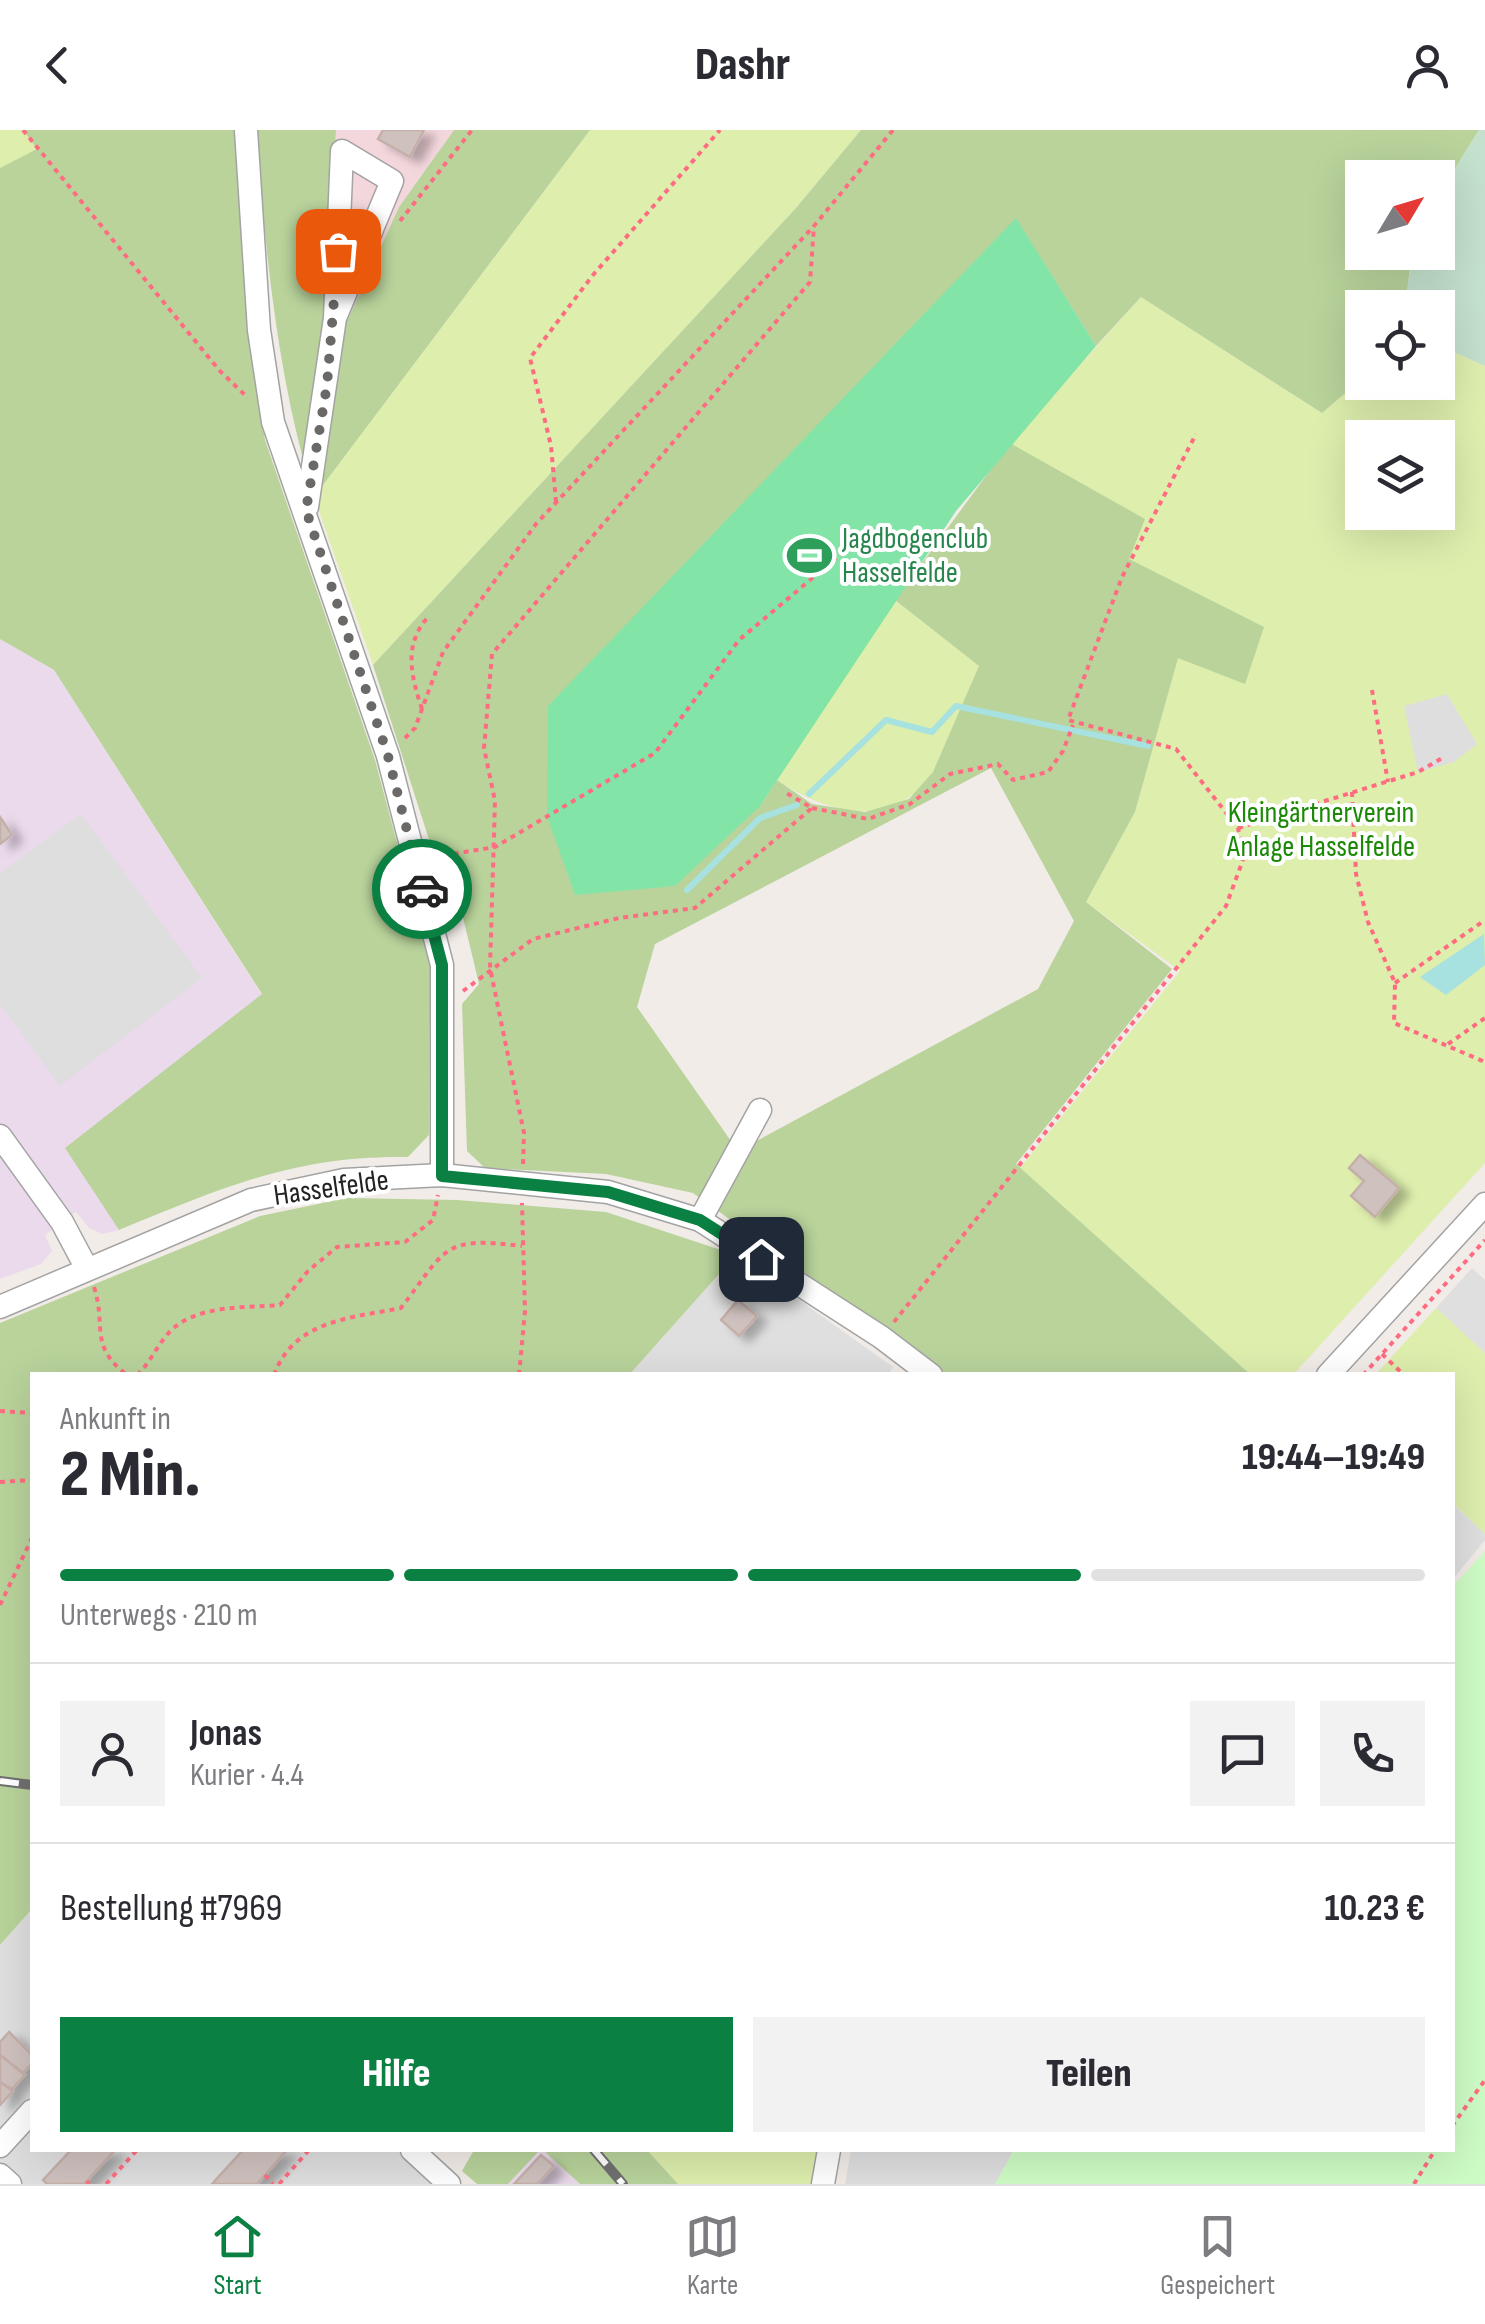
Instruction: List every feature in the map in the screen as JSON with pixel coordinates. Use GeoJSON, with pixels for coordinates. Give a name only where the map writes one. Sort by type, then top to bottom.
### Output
{"type":"FeatureCollection","features":[{"type":"Feature","properties":{"kind":"street"},"geometry":{"type":"LineString","coordinates":[[246,130],[259,330],[272,422],[306,510],[388,756],[442,965],[442,1176]]}},
{"type":"Feature","properties":{"kind":"street"},"geometry":{"type":"LineString","coordinates":[[306,510],[335,318],[342,151],[392,181],[335,318]]}},
{"type":"Feature","properties":{"kind":"street"},"geometry":{"type":"LineString","coordinates":[[700,1220],[760,1110]]}},
{"type":"Feature","properties":{"kind":"street"},"geometry":{"type":"LineString","coordinates":[[0,1136],[62,1222],[87,1269]]}},
{"type":"Feature","properties":{"kind":"street","name":"Hasselfelde"},"geometry":{"type":"LineString","coordinates":[[0,1307],[251,1200],[344,1180],[442,1176],[522,1187],[608,1192],[700,1220],[881,1337],[927,1372]]}},
{"type":"Feature","properties":{"kind":"street"},"geometry":{"type":"LineString","coordinates":[[1331,1372],[1485,1204]]}},
{"type":"Feature","properties":{"kind":"street"},"geometry":{"type":"LineString","coordinates":[[0,2146],[30,2113]]}},
{"type":"Feature","properties":{"kind":"street"},"geometry":{"type":"LineString","coordinates":[[414,2152],[449,2184]]}},
{"type":"Feature","properties":{"kind":"street"},"geometry":{"type":"LineString","coordinates":[[823,2184],[829,2152]]}},
{"type":"Feature","properties":{"kind":"street"},"geometry":{"type":"LineString","coordinates":[[0,2175],[10,2184]]}},
{"type":"Feature","properties":{"kind":"path"},"geometry":{"type":"LineString","coordinates":[[23,130],[218,370],[272,422]]}},
{"type":"Feature","properties":{"kind":"path"},"geometry":{"type":"LineString","coordinates":[[376,221],[399,222],[472,130]]}},
{"type":"Feature","properties":{"kind":"path"},"geometry":{"type":"LineString","coordinates":[[556,502],[551,446],[530,358],[593,276],[720,130]]}},
{"type":"Feature","properties":{"kind":"path"},"geometry":{"type":"LineString","coordinates":[[388,756],[415,728],[443,652],[556,502],[814,226],[892,130]]}},
{"type":"Feature","properties":{"kind":"path"},"geometry":{"type":"LineString","coordinates":[[520,1372],[524,1133],[490,968],[495,802],[484,748],[492,654],[810,282],[814,226]]}},
{"type":"Feature","properties":{"kind":"path"},"geometry":{"type":"LineString","coordinates":[[881,1337],[1226,906],[1244,858],[1238,828],[1176,749],[1073,729],[1068,720],[1131,560],[1196,434]]}},
{"type":"Feature","properties":{"kind":"path"},"geometry":{"type":"LineString","coordinates":[[415,860],[495,847],[655,753],[739,640],[855,542]]}},
{"type":"Feature","properties":{"kind":"path"},"geometry":{"type":"LineString","coordinates":[[422,709],[410,654],[417,630],[428,617]]}},
{"type":"Feature","properties":{"kind":"path"},"geometry":{"type":"LineString","coordinates":[[1372,690],[1388,782]]}},
{"type":"Feature","properties":{"kind":"path"},"geometry":{"type":"LineString","coordinates":[[784,791],[812,808],[868,820],[910,804],[950,774],[998,764],[1012,780],[1048,772],[1073,729]]}},
{"type":"Feature","properties":{"kind":"path"},"geometry":{"type":"LineString","coordinates":[[1238,828],[1388,782],[1444,757]]}},
{"type":"Feature","properties":{"kind":"path"},"geometry":{"type":"LineString","coordinates":[[1352,792],[1356,874],[1368,922],[1395,983],[1394,1023],[1485,1062]]}},
{"type":"Feature","properties":{"kind":"path"},"geometry":{"type":"LineString","coordinates":[[444,1006],[532,939],[619,918],[695,908],[812,808]]}},
{"type":"Feature","properties":{"kind":"path"},"geometry":{"type":"LineString","coordinates":[[1395,983],[1485,920]]}},
{"type":"Feature","properties":{"kind":"path"},"geometry":{"type":"LineString","coordinates":[[1448,1044],[1485,1018]]}},
{"type":"Feature","properties":{"kind":"path"},"geometry":{"type":"LineString","coordinates":[[140,1372],[153,1359],[167,1334],[204,1312],[280,1305],[308,1271],[337,1247],[406,1242],[434,1220],[442,1176]]}},
{"type":"Feature","properties":{"kind":"path"},"geometry":{"type":"LineString","coordinates":[[1365,1372],[1485,1240]]}},
{"type":"Feature","properties":{"kind":"path"},"geometry":{"type":"LineString","coordinates":[[275,1372],[281,1357],[325,1322],[401,1308],[442,1255],[458,1243],[523,1246]]}},
{"type":"Feature","properties":{"kind":"path"},"geometry":{"type":"LineString","coordinates":[[87,1269],[96,1293],[100,1341],[107,1360],[123,1372]]}},
{"type":"Feature","properties":{"kind":"path"},"geometry":{"type":"LineString","coordinates":[[1381,1354],[1401,1372]]}},
{"type":"Feature","properties":{"kind":"path"},"geometry":{"type":"LineString","coordinates":[[0,1411],[30,1413]]}},
{"type":"Feature","properties":{"kind":"path"},"geometry":{"type":"LineString","coordinates":[[0,1482],[30,1480]]}},
{"type":"Feature","properties":{"kind":"path"},"geometry":{"type":"LineString","coordinates":[[0,1605],[30,1542]]}},
{"type":"Feature","properties":{"kind":"path"},"geometry":{"type":"LineString","coordinates":[[1455,2122],[1485,2080]]}},
{"type":"Feature","properties":{"kind":"path"},"geometry":{"type":"LineString","coordinates":[[106,2184],[135,2152]]}},
{"type":"Feature","properties":{"kind":"path"},"geometry":{"type":"LineString","coordinates":[[265,2174],[276,2184],[307,2152]]}},
{"type":"Feature","properties":{"kind":"path"},"geometry":{"type":"LineString","coordinates":[[1414,2184],[1434,2152]]}},
{"type":"Feature","properties":{"kind":"shaded area"},"geometry":{"type":"Polygon","coordinates":[[[336,130],[454,130],[399,207],[348,320],[326,307],[336,130]]]}},
{"type":"Feature","properties":{"kind":"shaded area"},"geometry":{"type":"Polygon","coordinates":[[[0,639],[54,670],[262,995],[66,1148],[119,1230],[102,1234],[89,1228],[76,1212],[45,1235],[52,1251],[41,1264],[0,1279],[0,639]]]}},
{"type":"Feature","properties":{"kind":"shaded area"},"geometry":{"type":"Polygon","coordinates":[[[1447,694],[1477,744],[1454,762],[1418,772],[1404,706],[1447,694]]]}},
{"type":"Feature","properties":{"kind":"shaded area"},"geometry":{"type":"Polygon","coordinates":[[[81,814],[202,978],[60,1086],[0,1004],[0,873],[81,814]]]}},
{"type":"Feature","properties":{"kind":"shaded area"},"geometry":{"type":"Polygon","coordinates":[[[736,1255],[893,1367],[890,1372],[632,1372],[736,1255]]]}},
{"type":"Feature","properties":{"kind":"shaded area"},"geometry":{"type":"Polygon","coordinates":[[[1472,1268],[1485,1280],[1485,1353],[1436,1308],[1472,1268]]]}},
{"type":"Feature","properties":{"kind":"shaded area"},"geometry":{"type":"Polygon","coordinates":[[[1455,1506],[1485,1534],[1485,1540],[1455,1577],[1455,1506]]]}},
{"type":"Feature","properties":{"kind":"shaded area"},"geometry":{"type":"Polygon","coordinates":[[[30,1911],[30,2152],[414,2152],[449,2184],[0,2184],[0,1945],[30,1911]]]}},
{"type":"Feature","properties":{"kind":"shaded area"},"geometry":{"type":"Polygon","coordinates":[[[538,2152],[545,2152],[580,2184],[508,2184],[538,2152]]]}},
{"type":"Feature","properties":{"kind":"shaded area"},"geometry":{"type":"Polygon","coordinates":[[[851,2152],[1013,2152],[995,2184],[845,2184],[851,2152]]]}},
{"type":"Feature","properties":{"kind":"green space"},"geometry":{"type":"Polygon","coordinates":[[[0,130],[23,130],[38,149],[0,168],[0,130]]]}},
{"type":"Feature","properties":{"kind":"green space"},"geometry":{"type":"Polygon","coordinates":[[[23,130],[237,130],[247,327],[265,440],[375,760],[430,967],[429,1135],[408,1157],[294,1168],[226,1188],[119,1230],[65,1148],[262,994],[54,670],[0,639],[0,168],[37,149],[23,130]]]}},
{"type":"Feature","properties":{"kind":"green space"},"geometry":{"type":"Polygon","coordinates":[[[256,130],[336,130],[326,306],[348,319],[399,207],[454,130],[590,130],[314,497],[282,362],[256,130]]]}},
{"type":"Feature","properties":{"kind":"green space"},"geometry":{"type":"Polygon","coordinates":[[[590,130],[861,130],[796,208],[373,665],[314,497],[590,130]]]}},
{"type":"Feature","properties":{"kind":"green space"},"geometry":{"type":"Polygon","coordinates":[[[861,130],[1479,130],[1455,169],[1455,160],[1345,160],[1345,270],[1410,270],[1407,290],[1345,290],[1345,393],[1322,413],[1141,297],[1096,346],[1016,219],[760,806],[777,780],[812,804],[865,812],[909,799],[933,772],[979,666],[895,600],[1010,443],[1145,519],[1129,559],[1264,627],[1245,684],[1178,658],[1135,812],[1086,902],[1172,969],[1016,1164],[1248,1372],[944,1372],[693,1193],[606,1174],[485,1168],[467,1151],[462,1004],[479,984],[447,851],[433,852],[373,665],[796,208],[861,130]],[[991,768],[655,944],[637,1007],[738,1151],[1038,989],[1074,921],[991,768]]]}},
{"type":"Feature","properties":{"kind":"green space"},"geometry":{"type":"Polygon","coordinates":[[[1479,130],[1485,130],[1485,366],[1455,353],[1455,290],[1407,290],[1410,270],[1455,270],[1455,169],[1479,130]]]}},
{"type":"Feature","properties":{"kind":"green space","name":"Jagdbogenclub Hasselfelde"},"geometry":{"type":"Polygon","coordinates":[[[1016,218],[1096,346],[956,511],[760,806],[675,886],[575,895],[547,816],[548,706],[1016,218]]]}},
{"type":"Feature","properties":{"kind":"green space","name":"Kleingärtnerverein Anlage Hasselfelde"},"geometry":{"type":"Polygon","coordinates":[[[1141,297],[1322,413],[1345,393],[1345,400],[1455,400],[1455,353],[1485,366],[1485,1163],[1296,1372],[1248,1372],[1020,1168],[1180,971],[1086,902],[1135,812],[1178,657],[1129,558],[1010,443],[1141,297]]]}},
{"type":"Feature","properties":{"kind":"green space"},"geometry":{"type":"Polygon","coordinates":[[[895,600],[979,666],[947,748],[917,791],[879,810],[837,808],[796,792],[777,780],[895,600]]]}},
{"type":"Feature","properties":{"kind":"green space"},"geometry":{"type":"Polygon","coordinates":[[[347,1198],[457,1200],[606,1212],[736,1255],[632,1372],[30,1372],[30,1911],[0,1945],[0,1323],[260,1216],[347,1198]]]}},
{"type":"Feature","properties":{"kind":"green space"},"geometry":{"type":"Polygon","coordinates":[[[1436,1308],[1485,1353],[1485,1534],[1455,1505],[1455,1372],[1378,1372],[1436,1308]]]}},
{"type":"Feature","properties":{"kind":"green space"},"geometry":{"type":"Polygon","coordinates":[[[1485,1551],[1485,2184],[995,2184],[1013,2152],[1455,2152],[1455,1584],[1485,1551]]]}},
{"type":"Feature","properties":{"kind":"green space"},"geometry":{"type":"Polygon","coordinates":[[[473,2152],[538,2152],[508,2184],[477,2184],[462,2171],[473,2152]]]}},
{"type":"Feature","properties":{"kind":"green space"},"geometry":{"type":"Polygon","coordinates":[[[545,2152],[649,2152],[678,2184],[580,2184],[545,2152]]]}},
{"type":"Feature","properties":{"kind":"green space"},"geometry":{"type":"Polygon","coordinates":[[[649,2152],[819,2152],[813,2184],[678,2184],[649,2152]]]}},
{"type":"Feature","properties":{"kind":"water"},"geometry":{"type":"Polygon","coordinates":[[[1484,934],[1485,965],[1446,995],[1420,977],[1484,934]]]}},
{"type":"Feature","properties":{"kind":"building"},"geometry":{"type":"Polygon","coordinates":[[[383,130],[424,130],[410,157],[378,139],[383,130]]]}},
{"type":"Feature","properties":{"kind":"building"},"geometry":{"type":"Polygon","coordinates":[[[0,817],[12,835],[0,844],[0,817]]]}},
{"type":"Feature","properties":{"kind":"building"},"geometry":{"type":"Polygon","coordinates":[[[1360,1155],[1399,1188],[1375,1217],[1351,1196],[1364,1181],[1349,1168],[1360,1155]]]}},
{"type":"Feature","properties":{"kind":"building"},"geometry":{"type":"Polygon","coordinates":[[[738,1300],[757,1316],[739,1336],[721,1320],[738,1300]]]}},
{"type":"Feature","properties":{"kind":"building"},"geometry":{"type":"Polygon","coordinates":[[[9,2032],[30,2053],[30,2066],[23,2073],[0,2055],[0,2042],[9,2032]]]}},
{"type":"Feature","properties":{"kind":"building"},"geometry":{"type":"Polygon","coordinates":[[[0,2055],[25,2075],[12,2089],[0,2082],[0,2055]]]}},
{"type":"Feature","properties":{"kind":"building"},"geometry":{"type":"Polygon","coordinates":[[[0,2082],[13,2091],[0,2105],[0,2082]]]}},
{"type":"Feature","properties":{"kind":"building"},"geometry":{"type":"Polygon","coordinates":[[[69,2152],[113,2152],[84,2184],[47,2184],[43,2180],[69,2152]]]}},
{"type":"Feature","properties":{"kind":"building"},"geometry":{"type":"Polygon","coordinates":[[[241,2152],[285,2152],[257,2184],[212,2184],[241,2152]]]}},
{"type":"Feature","properties":{"kind":"building"},"geometry":{"type":"Polygon","coordinates":[[[541,2155],[554,2166],[537,2184],[514,2184],[541,2155]]]}},
{"type":"Feature","properties":{"kind":"waterway"},"geometry":{"type":"LineString","coordinates":[[809,794],[886,720],[932,732],[956,706],[1148,746]]}},
{"type":"Feature","properties":{"kind":"waterway"},"geometry":{"type":"LineString","coordinates":[[687,890],[760,818],[797,805]]}},
{"type":"Feature","properties":{"kind":"railway"},"geometry":{"type":"LineString","coordinates":[[0,1781],[30,1785]]}},
{"type":"Feature","properties":{"kind":"railway"},"geometry":{"type":"LineString","coordinates":[[596,2152],[623,2184]]}},
{"type":"Feature","properties":{"kind":"way so far"},"geometry":{"type":"LineString","coordinates":[[338,251],[327,385],[306,510],[388,756],[422,889]]}},
{"type":"Feature","properties":{"kind":"place","name":"Jagdbogenclub Hasselfelde"},"geometry":{"type":"Point","coordinates":[809,556]}},
{"type":"Feature","properties":{"kind":"route"},"geometry":{"type":"LineString","coordinates":[[422,889],[442,965],[442,1176],[522,1187],[608,1192],[700,1220],[761,1259]]}}]}
